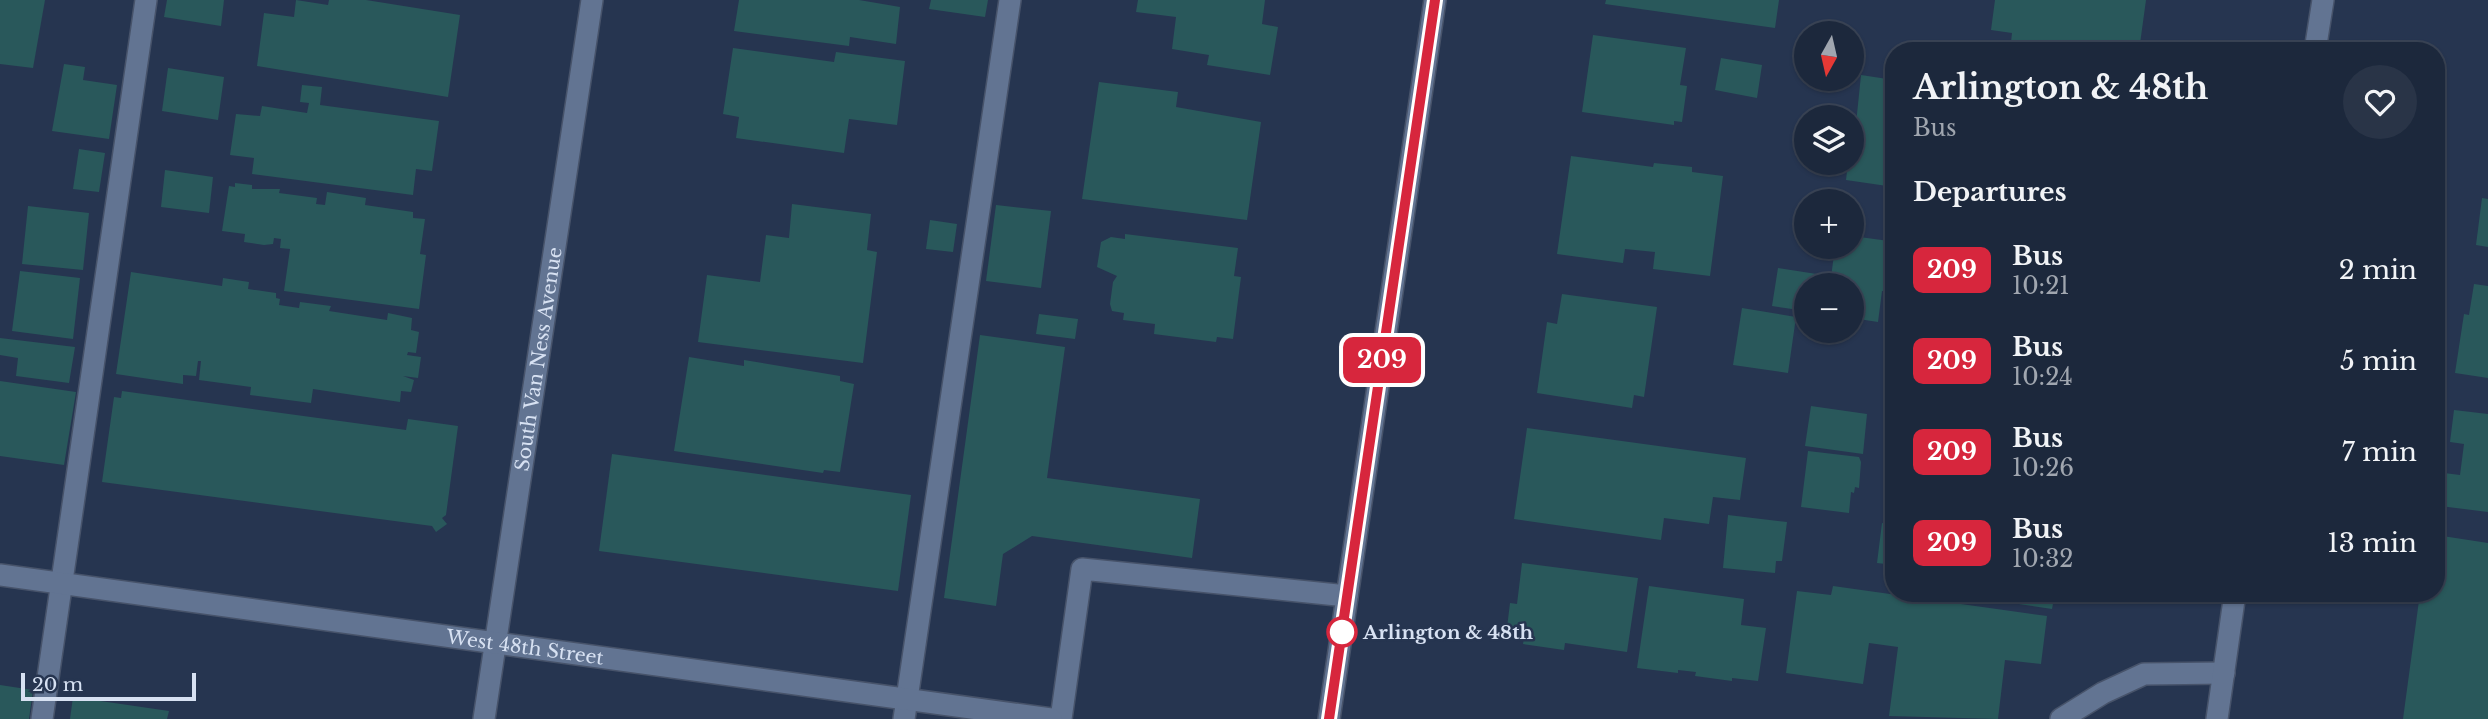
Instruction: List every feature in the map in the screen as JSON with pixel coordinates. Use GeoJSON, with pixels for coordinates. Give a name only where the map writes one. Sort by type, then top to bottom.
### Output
{"type":"FeatureCollection","features":[{"type":"Feature","properties":{"kind":"street"},"geometry":{"type":"LineString","coordinates":[[42,719],[146,0]]}},
{"type":"Feature","properties":{"kind":"street","name":"South Van Ness Avenue"},"geometry":{"type":"LineString","coordinates":[[484,719],[592,0]]}},
{"type":"Feature","properties":{"kind":"street"},"geometry":{"type":"LineString","coordinates":[[905,709],[1010,0]]}},
{"type":"Feature","properties":{"kind":"street"},"geometry":{"type":"LineString","coordinates":[[1329,719],[1435,0]]}},
{"type":"Feature","properties":{"kind":"street"},"geometry":{"type":"LineString","coordinates":[[2316,42],[2323,0]]}},
{"type":"Feature","properties":{"kind":"street"},"geometry":{"type":"LineString","coordinates":[[1061,719],[1082,569],[1347,596]]}},
{"type":"Feature","properties":{"kind":"street","name":"West 48th Street"},"geometry":{"type":"LineString","coordinates":[[0,575],[495,643],[905,709],[1051,719]]}},
{"type":"Feature","properties":{"kind":"street"},"geometry":{"type":"LineString","coordinates":[[2217,719],[2234,602]]}},
{"type":"Feature","properties":{"kind":"street"},"geometry":{"type":"LineString","coordinates":[[2061,719],[2104,692],[2144,674],[2224,673]]}},
{"type":"Feature","properties":{"kind":"building"},"geometry":{"type":"Polygon","coordinates":[[[0,0],[45,0],[33,68],[0,64],[0,0]]]}},
{"type":"Feature","properties":{"kind":"building"},"geometry":{"type":"Polygon","coordinates":[[[167,0],[224,0],[221,26],[164,17],[167,0]]]}},
{"type":"Feature","properties":{"kind":"building"},"geometry":{"type":"Polygon","coordinates":[[[296,0],[328,5],[329,0],[366,0],[460,15],[448,97],[257,66],[264,13],[294,17],[296,0]]]}},
{"type":"Feature","properties":{"kind":"building"},"geometry":{"type":"Polygon","coordinates":[[[739,0],[859,0],[900,7],[896,44],[850,37],[849,46],[734,31],[739,0]]]}},
{"type":"Feature","properties":{"kind":"building"},"geometry":{"type":"Polygon","coordinates":[[[931,0],[988,0],[985,17],[929,9],[931,0]]]}},
{"type":"Feature","properties":{"kind":"building"},"geometry":{"type":"Polygon","coordinates":[[[1138,0],[1265,0],[1262,24],[1278,27],[1270,75],[1207,65],[1209,55],[1172,49],[1176,17],[1136,12],[1138,0]]]}},
{"type":"Feature","properties":{"kind":"building"},"geometry":{"type":"Polygon","coordinates":[[[1606,0],[1779,0],[1775,28],[1605,4],[1606,0]]]}},
{"type":"Feature","properties":{"kind":"building"},"geometry":{"type":"Polygon","coordinates":[[[1995,0],[2146,0],[2140,42],[2011,42],[2012,33],[1991,30],[1995,0]]]}},
{"type":"Feature","properties":{"kind":"building"},"geometry":{"type":"Polygon","coordinates":[[[1593,35],[1686,48],[1680,85],[1687,86],[1682,122],[1674,121],[1674,125],[1582,112],[1593,35]]]}},
{"type":"Feature","properties":{"kind":"building"},"geometry":{"type":"Polygon","coordinates":[[[733,48],[834,62],[836,52],[905,61],[897,125],[849,119],[844,153],[736,138],[739,117],[723,114],[733,48]]]}},
{"type":"Feature","properties":{"kind":"building"},"geometry":{"type":"Polygon","coordinates":[[[1721,58],[1762,65],[1757,98],[1715,90],[1721,58]]]}},
{"type":"Feature","properties":{"kind":"building"},"geometry":{"type":"Polygon","coordinates":[[[64,64],[85,67],[83,80],[117,85],[109,139],[52,131],[64,64]]]}},
{"type":"Feature","properties":{"kind":"building"},"geometry":{"type":"Polygon","coordinates":[[[168,68],[224,77],[218,120],[162,111],[168,68]]]}},
{"type":"Feature","properties":{"kind":"building"},"geometry":{"type":"Polygon","coordinates":[[[1864,75],[1885,79],[1885,186],[1846,180],[1847,175],[1864,175],[1864,105],[1858,105],[1859,91],[1864,91],[1864,75]]]}},
{"type":"Feature","properties":{"kind":"building"},"geometry":{"type":"Polygon","coordinates":[[[1099,82],[1178,92],[1176,107],[1261,122],[1247,220],[1082,199],[1099,82]]]}},
{"type":"Feature","properties":{"kind":"building"},"geometry":{"type":"Polygon","coordinates":[[[302,85],[322,87],[320,105],[439,121],[432,171],[416,169],[413,195],[252,174],[254,158],[230,155],[236,114],[260,116],[262,106],[307,113],[309,103],[300,102],[302,85]]]}},
{"type":"Feature","properties":{"kind":"building"},"geometry":{"type":"Polygon","coordinates":[[[79,149],[105,153],[99,192],[73,189],[79,149]]]}},
{"type":"Feature","properties":{"kind":"building"},"geometry":{"type":"Polygon","coordinates":[[[1571,156],[1653,167],[1654,163],[1692,167],[1692,172],[1723,176],[1710,276],[1653,269],[1655,252],[1625,249],[1623,263],[1557,254],[1571,156]]]}},
{"type":"Feature","properties":{"kind":"building"},"geometry":{"type":"Polygon","coordinates":[[[165,170],[213,177],[209,213],[161,207],[165,170]]]}},
{"type":"Feature","properties":{"kind":"building"},"geometry":{"type":"Polygon","coordinates":[[[235,183],[252,185],[252,189],[280,189],[279,193],[317,198],[316,204],[325,205],[327,192],[366,198],[365,205],[413,212],[413,218],[425,219],[420,254],[426,255],[419,309],[284,291],[290,249],[280,248],[281,239],[274,238],[273,244],[264,245],[244,242],[245,234],[222,231],[229,186],[235,187],[235,183]]]}},
{"type":"Feature","properties":{"kind":"building"},"geometry":{"type":"Polygon","coordinates":[[[2482,198],[2488,199],[2488,247],[2476,245],[2482,198]]]}},
{"type":"Feature","properties":{"kind":"building"},"geometry":{"type":"Polygon","coordinates":[[[792,204],[871,214],[867,250],[877,252],[863,363],[698,342],[707,275],[760,282],[766,235],[789,238],[792,204]]]}},
{"type":"Feature","properties":{"kind":"building"},"geometry":{"type":"Polygon","coordinates":[[[996,205],[1051,211],[1041,288],[986,281],[996,205]]]}},
{"type":"Feature","properties":{"kind":"building"},"geometry":{"type":"Polygon","coordinates":[[[28,206],[89,213],[83,270],[22,264],[28,206]]]}},
{"type":"Feature","properties":{"kind":"building"},"geometry":{"type":"Polygon","coordinates":[[[930,220],[957,224],[953,252],[926,249],[930,220]]]}},
{"type":"Feature","properties":{"kind":"building"},"geometry":{"type":"Polygon","coordinates":[[[1125,234],[1238,248],[1234,276],[1241,277],[1233,339],[1217,337],[1216,342],[1154,334],[1155,324],[1123,320],[1124,313],[1112,311],[1110,304],[1113,282],[1117,276],[1097,267],[1101,242],[1111,237],[1125,239],[1125,234]]]}},
{"type":"Feature","properties":{"kind":"building"},"geometry":{"type":"Polygon","coordinates":[[[1864,238],[1885,240],[1885,291],[1882,291],[1878,322],[1864,320],[1864,273],[1832,273],[1833,259],[1864,259],[1864,238]]]}},
{"type":"Feature","properties":{"kind":"building"},"geometry":{"type":"Polygon","coordinates":[[[1778,268],[1810,273],[1794,273],[1794,309],[1772,306],[1778,268]]]}},
{"type":"Feature","properties":{"kind":"building"},"geometry":{"type":"Polygon","coordinates":[[[20,271],[80,278],[73,339],[12,331],[20,271]]]}},
{"type":"Feature","properties":{"kind":"building"},"geometry":{"type":"Polygon","coordinates":[[[131,272],[222,286],[223,278],[249,282],[248,289],[276,293],[276,298],[280,299],[279,305],[299,308],[300,302],[331,306],[329,311],[387,320],[388,313],[412,318],[411,330],[419,332],[416,353],[408,352],[407,355],[421,357],[418,378],[403,376],[414,380],[411,392],[401,391],[400,402],[313,389],[311,403],[250,395],[251,387],[199,380],[201,361],[198,361],[196,376],[183,375],[183,384],[116,374],[131,272]]]}},
{"type":"Feature","properties":{"kind":"building"},"geometry":{"type":"Polygon","coordinates":[[[2474,284],[2488,286],[2488,378],[2455,373],[2464,314],[2469,315],[2474,284]]]}},
{"type":"Feature","properties":{"kind":"building"},"geometry":{"type":"Polygon","coordinates":[[[1562,294],[1657,307],[1644,397],[1634,395],[1632,408],[1537,393],[1547,322],[1557,324],[1562,294]]]}},
{"type":"Feature","properties":{"kind":"building"},"geometry":{"type":"Polygon","coordinates":[[[1742,308],[1794,317],[1788,373],[1733,365],[1742,308]]]}},
{"type":"Feature","properties":{"kind":"building"},"geometry":{"type":"Polygon","coordinates":[[[1039,314],[1078,319],[1075,339],[1036,334],[1039,314]]]}},
{"type":"Feature","properties":{"kind":"building"},"geometry":{"type":"Polygon","coordinates":[[[980,335],[1065,347],[1047,478],[1200,499],[1192,558],[1032,536],[1003,554],[996,606],[944,598],[980,335]]]}},
{"type":"Feature","properties":{"kind":"building"},"geometry":{"type":"Polygon","coordinates":[[[0,338],[75,347],[69,383],[16,376],[18,358],[0,355],[0,338]]]}},
{"type":"Feature","properties":{"kind":"building"},"geometry":{"type":"Polygon","coordinates":[[[689,357],[744,366],[744,360],[840,376],[840,381],[854,384],[840,472],[824,470],[823,473],[674,451],[689,357]]]}},
{"type":"Feature","properties":{"kind":"building"},"geometry":{"type":"Polygon","coordinates":[[[0,381],[76,392],[64,465],[0,456],[0,381]]]}},
{"type":"Feature","properties":{"kind":"building"},"geometry":{"type":"Polygon","coordinates":[[[122,391],[406,430],[408,419],[458,426],[446,515],[442,518],[447,524],[436,532],[432,526],[102,482],[114,397],[121,398],[122,391]]]}},
{"type":"Feature","properties":{"kind":"building"},"geometry":{"type":"Polygon","coordinates":[[[1811,406],[1867,414],[1863,454],[1805,446],[1811,406]]]}},
{"type":"Feature","properties":{"kind":"building"},"geometry":{"type":"Polygon","coordinates":[[[2454,410],[2488,414],[2488,512],[2445,507],[2445,473],[2460,475],[2464,444],[2450,442],[2454,410]]]}},
{"type":"Feature","properties":{"kind":"building"},"geometry":{"type":"Polygon","coordinates":[[[1527,428],[1746,458],[1740,500],[1713,497],[1709,524],[1664,518],[1661,540],[1514,519],[1527,428]]]}},
{"type":"Feature","properties":{"kind":"building"},"geometry":{"type":"Polygon","coordinates":[[[1808,451],[1859,457],[1859,488],[1855,487],[1854,493],[1851,492],[1849,513],[1801,507],[1808,451]]]}},
{"type":"Feature","properties":{"kind":"building"},"geometry":{"type":"Polygon","coordinates":[[[612,454],[911,495],[898,591],[599,551],[612,454]]]}},
{"type":"Feature","properties":{"kind":"building"},"geometry":{"type":"Polygon","coordinates":[[[1728,515],[1787,522],[1782,561],[1776,561],[1775,573],[1723,568],[1728,515]]]}},
{"type":"Feature","properties":{"kind":"building"},"geometry":{"type":"Polygon","coordinates":[[[1882,523],[1885,524],[1885,564],[1877,563],[1882,523]]]}},
{"type":"Feature","properties":{"kind":"building"},"geometry":{"type":"Polygon","coordinates":[[[2445,536],[2488,543],[2488,719],[2403,719],[2419,602],[2445,602],[2445,536]]]}},
{"type":"Feature","properties":{"kind":"building"},"geometry":{"type":"Polygon","coordinates":[[[1522,563],[1638,578],[1627,652],[1565,643],[1564,650],[1523,644],[1524,638],[1506,636],[1510,603],[1517,604],[1522,563]]]}},
{"type":"Feature","properties":{"kind":"building"},"geometry":{"type":"Polygon","coordinates":[[[1649,586],[1744,599],[1741,625],[1766,628],[1758,681],[1732,678],[1732,681],[1695,676],[1696,672],[1678,670],[1678,673],[1637,668],[1649,586]]]}},
{"type":"Feature","properties":{"kind":"building"},"geometry":{"type":"Polygon","coordinates":[[[1833,586],[1885,593],[1885,602],[1947,602],[2047,616],[2041,664],[2005,660],[1998,719],[1889,716],[1898,647],[1869,643],[1863,684],[1786,673],[1797,591],[1831,595],[1833,586]]]}},
{"type":"Feature","properties":{"kind":"building"},"geometry":{"type":"Polygon","coordinates":[[[2005,602],[2053,602],[2052,609],[2005,602]]]}},
{"type":"Feature","properties":{"kind":"building"},"geometry":{"type":"Polygon","coordinates":[[[0,685],[33,690],[29,719],[0,719],[0,685]]]}},
{"type":"Feature","properties":{"kind":"building"},"geometry":{"type":"Polygon","coordinates":[[[73,697],[169,711],[167,719],[70,719],[73,697]]]}},
{"type":"Feature","properties":{"kind":"bus line","name":"209"},"geometry":{"type":"LineString","coordinates":[[1329,719],[1435,0]]}},
{"type":"Feature","properties":{"kind":"place","name":"Arlington & 48th"},"geometry":{"type":"Point","coordinates":[1342,632]}}]}
